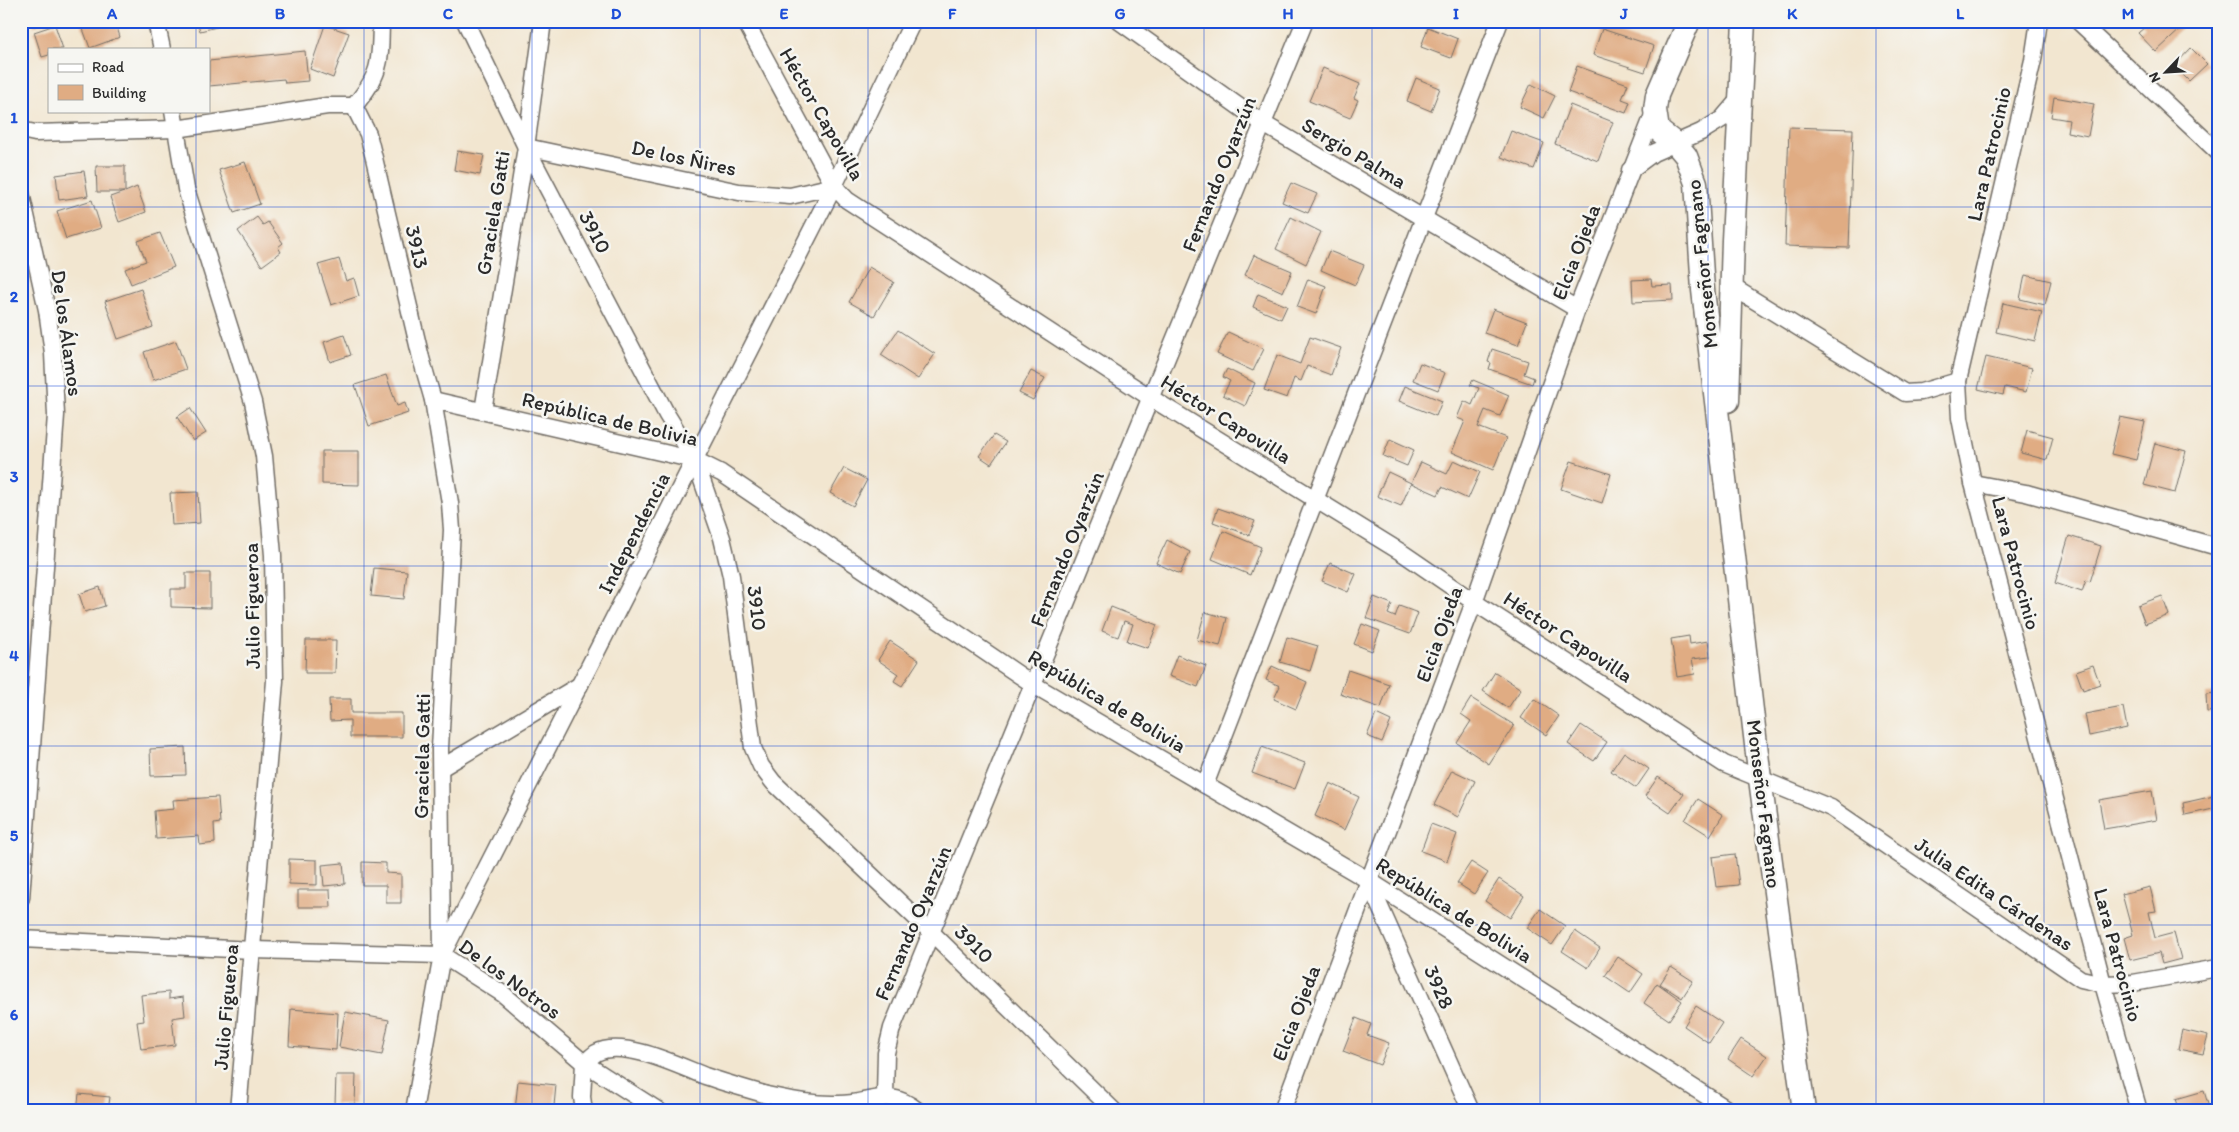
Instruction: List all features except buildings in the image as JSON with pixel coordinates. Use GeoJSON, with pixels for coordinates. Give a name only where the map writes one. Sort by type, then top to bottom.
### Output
{"type":"FeatureCollection","features":[{"type":"Feature","properties":{"kind":"street"},"geometry":{"type":"LineString","coordinates":[[156,21],[162,48]]}},
{"type":"Feature","properties":{"kind":"street"},"geometry":{"type":"LineString","coordinates":[[21,130],[35,134],[176,129],[327,106],[354,106],[369,88],[379,66],[382,21]]}},
{"type":"Feature","properties":{"kind":"street","name":"3910"},"geometry":{"type":"LineString","coordinates":[[465,21],[526,147],[667,415],[695,460],[722,538],[731,576],[753,748],[761,766],[773,782],[932,933],[1114,1111]]}},
{"type":"Feature","properties":{"kind":"street","name":"Graciela Gatti"},"geometry":{"type":"LineString","coordinates":[[482,411],[526,147],[543,21]]}},
{"type":"Feature","properties":{"kind":"street","name":"Héctor Capovilla"},"geometry":{"type":"LineString","coordinates":[[745,21],[834,186],[863,213],[1151,398],[1404,554],[1474,602],[1724,764],[1760,779]]}},
{"type":"Feature","properties":{"kind":"street","name":"Independencia"},"geometry":{"type":"LineString","coordinates":[[442,955],[834,186],[913,21]]}},
{"type":"Feature","properties":{"kind":"street","name":"Sergio Palma"},"geometry":{"type":"LineString","coordinates":[[1118,21],[1262,123],[1577,309]]}},
{"type":"Feature","properties":{"kind":"street","name":"Fernando Oyarzún"},"geometry":{"type":"LineString","coordinates":[[886,1096],[886,1053],[892,1028],[1034,685],[1304,21]]}},
{"type":"Feature","properties":{"kind":"street"},"geometry":{"type":"LineString","coordinates":[[1205,784],[1500,21]]}},
{"type":"Feature","properties":{"kind":"street"},"geometry":{"type":"LineString","coordinates":[[1655,110],[1657,95],[1689,21]]}},
{"type":"Feature","properties":{"kind":"street","name":"Monseñor Fagnano"},"geometry":{"type":"LineString","coordinates":[[1728,497],[1728,354],[1744,21]]}},
{"type":"Feature","properties":{"kind":"street","name":"Lara Patrocinio"},"geometry":{"type":"LineString","coordinates":[[2039,21],[2033,60],[1958,381],[1960,418],[1973,484],[2103,984],[2139,1111]]}},
{"type":"Feature","properties":{"kind":"street"},"geometry":{"type":"LineString","coordinates":[[2078,21],[2218,152]]}},
{"type":"Feature","properties":{"kind":"street"},"geometry":{"type":"LineString","coordinates":[[1630,170],[1653,153],[1701,132],[1722,119],[1740,98]]}},
{"type":"Feature","properties":{"kind":"street","name":"3913"},"geometry":{"type":"LineString","coordinates":[[354,106],[368,134],[421,358],[433,400]]}},
{"type":"Feature","properties":{"kind":"street","name":"Monseñor Fagnano"},"geometry":{"type":"LineString","coordinates":[[1655,110],[1658,130],[1676,144],[1690,162],[1696,183],[1703,290],[1760,779],[1804,1111]]}},
{"type":"Feature","properties":{"kind":"street","name":"Elcia Ojeda"},"geometry":{"type":"LineString","coordinates":[[1282,1111],[1474,602],[1577,309],[1655,110]]}},
{"type":"Feature","properties":{"kind":"street","name":"Julio Figueroa"},"geometry":{"type":"LineString","coordinates":[[173,112],[186,189],[253,402],[264,456],[273,555],[275,680],[238,1111]]}},
{"type":"Feature","properties":{"kind":"street","name":"De los Ñires"},"geometry":{"type":"LineString","coordinates":[[526,147],[739,192],[790,196],[834,186]]}},
{"type":"Feature","properties":{"kind":"street","name":"De los Álamos"},"geometry":{"type":"LineString","coordinates":[[21,193],[47,310],[53,353],[56,415],[21,898]]}},
{"type":"Feature","properties":{"kind":"street"},"geometry":{"type":"LineString","coordinates":[[1731,286],[1905,393],[1921,392],[1958,381]]}},
{"type":"Feature","properties":{"kind":"street","name":"Graciela Gatti"},"geometry":{"type":"LineString","coordinates":[[414,1111],[442,955],[441,768],[452,530],[450,503],[433,400]]}},
{"type":"Feature","properties":{"kind":"street","name":"República de Bolivia"},"geometry":{"type":"LineString","coordinates":[[433,400],[695,460],[721,473],[1034,685],[1368,880],[1730,1111]]}},
{"type":"Feature","properties":{"kind":"street"},"geometry":{"type":"LineString","coordinates":[[1973,484],[2026,492],[2218,547]]}},
{"type":"Feature","properties":{"kind":"street"},"geometry":{"type":"LineString","coordinates":[[441,768],[580,685]]}},
{"type":"Feature","properties":{"kind":"street","name":"Julia Edita Cárdenas"},"geometry":{"type":"LineString","coordinates":[[1760,779],[1831,808],[2081,980],[2103,984],[2133,983],[2218,968]]}},
{"type":"Feature","properties":{"kind":"street","name":"3928"},"geometry":{"type":"LineString","coordinates":[[1368,880],[1471,1111]]}},
{"type":"Feature","properties":{"kind":"street","name":"De los Notros"},"geometry":{"type":"LineString","coordinates":[[21,939],[253,950],[442,955],[503,994],[584,1063],[659,1111]]}},
{"type":"Feature","properties":{"kind":"street"},"geometry":{"type":"LineString","coordinates":[[584,1111],[582,1097],[584,1063],[597,1052],[616,1049],[639,1051],[716,1079],[804,1103],[840,1104],[886,1096],[909,1104],[918,1111]]}}]}
